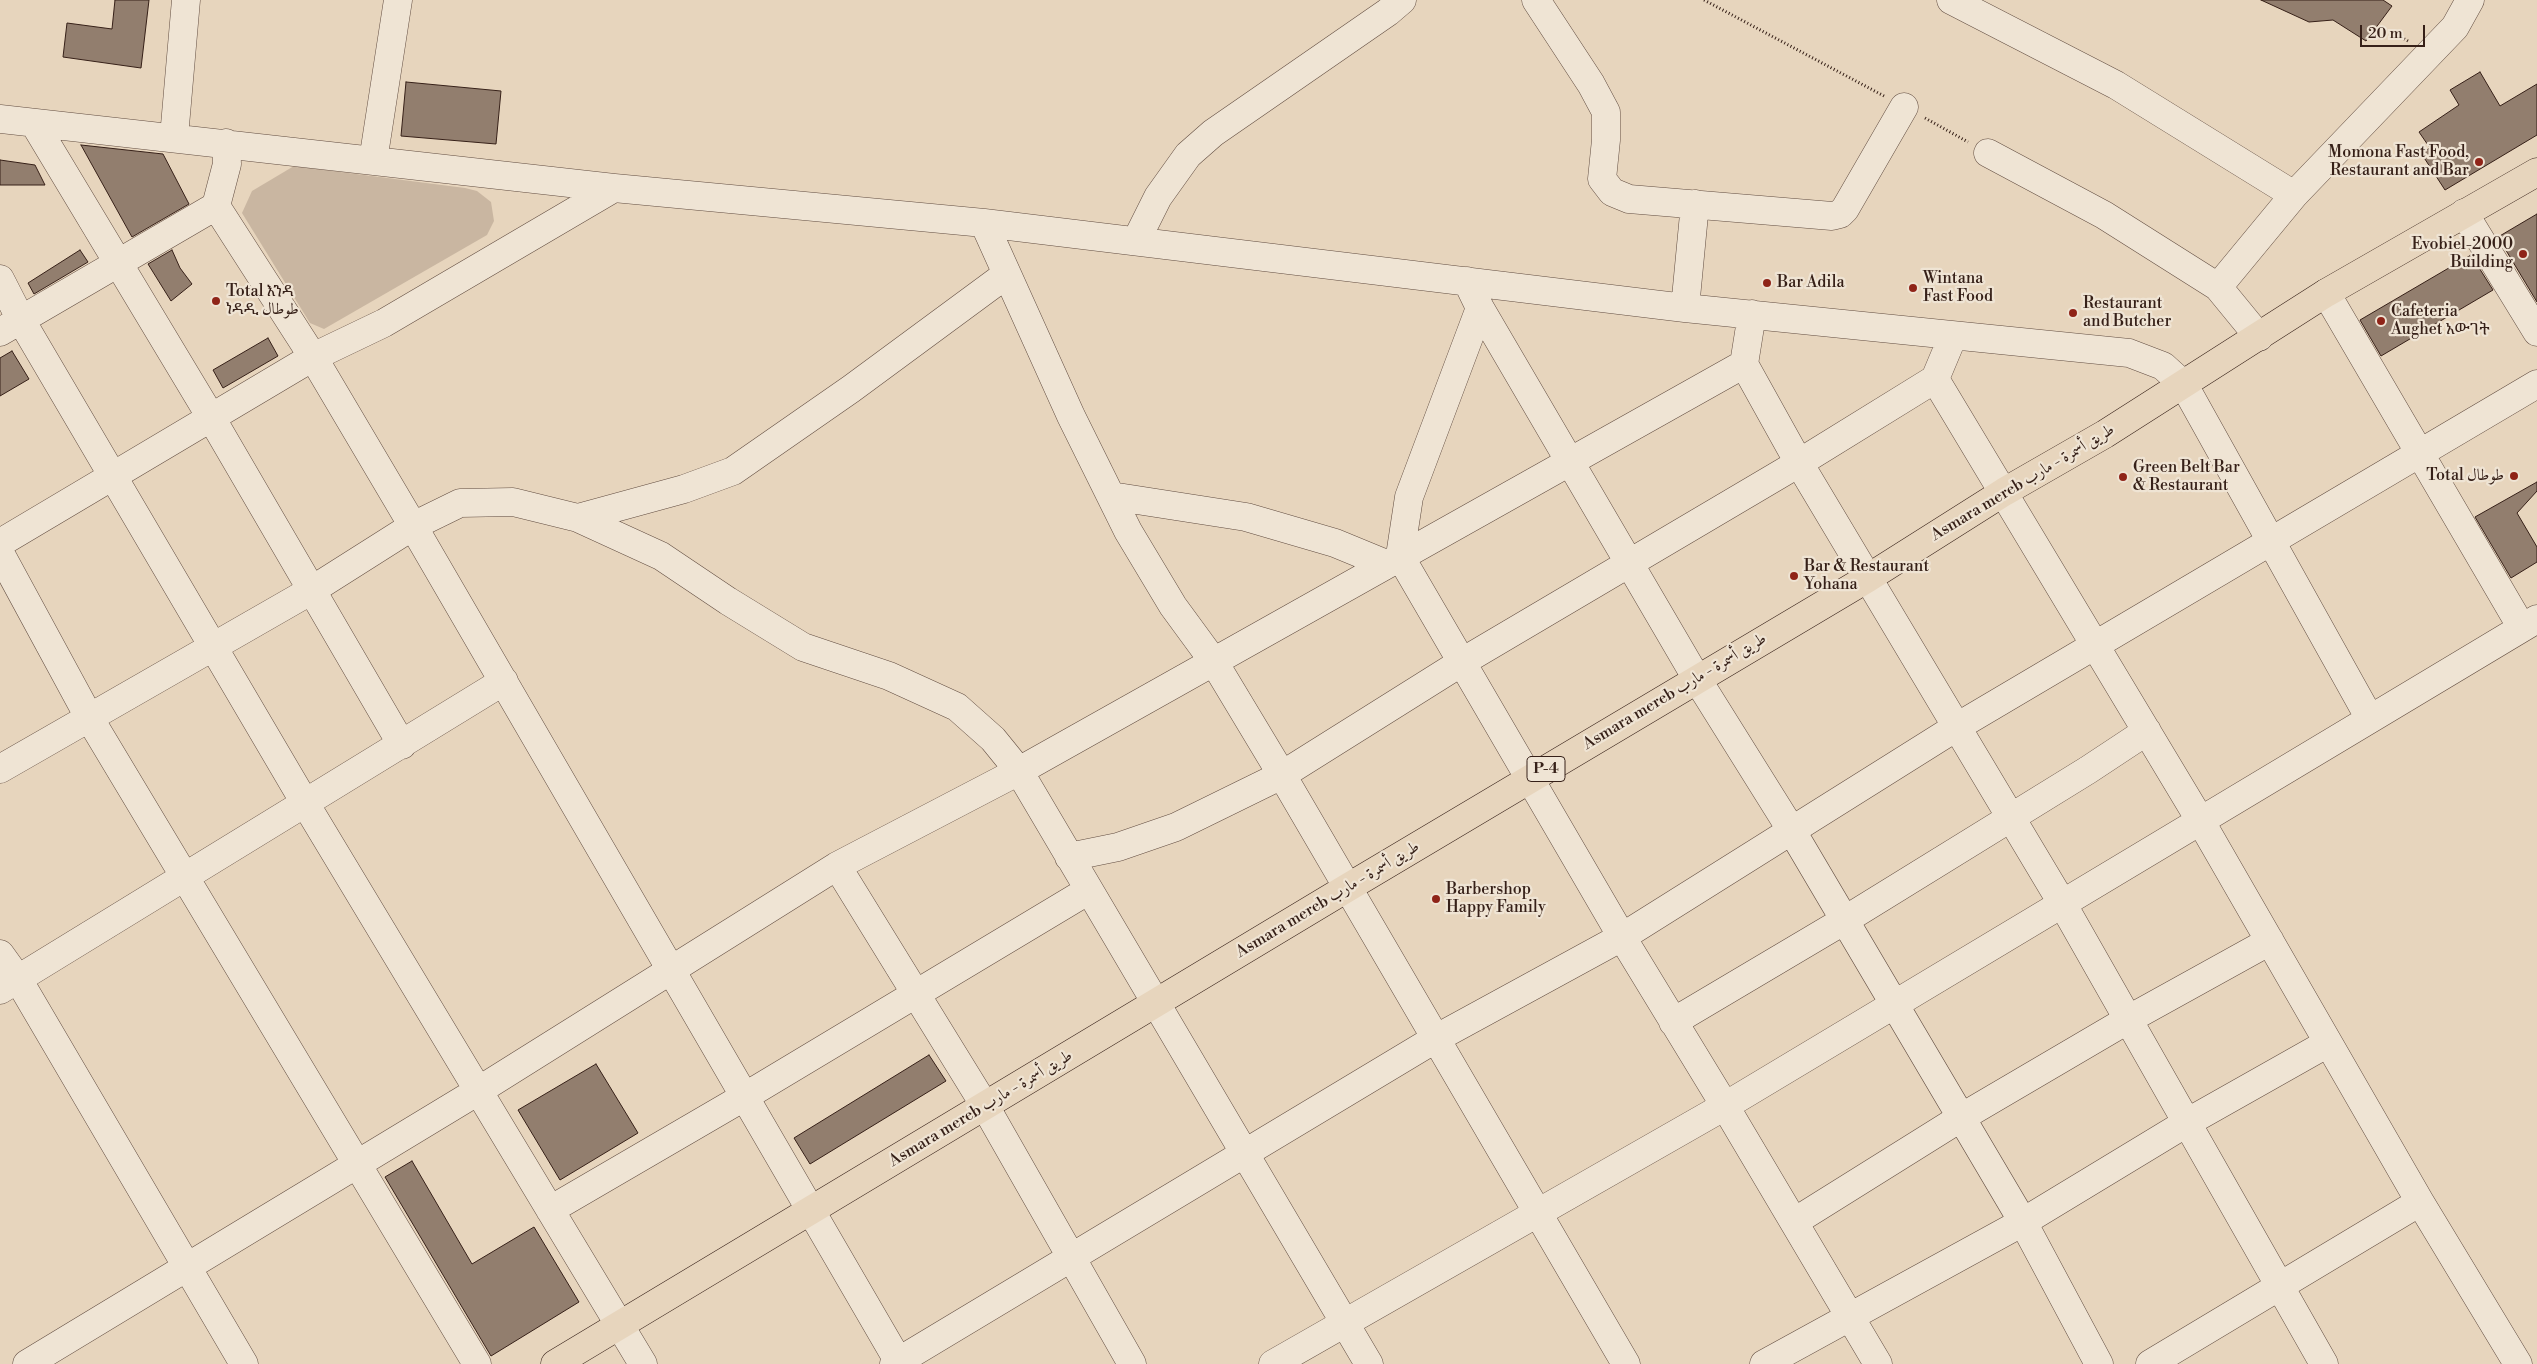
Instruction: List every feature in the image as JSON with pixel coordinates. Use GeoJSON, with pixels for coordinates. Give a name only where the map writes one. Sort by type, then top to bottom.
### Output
{"type":"FeatureCollection","features":[{"type":"Feature","properties":{"kind":"highway","name":"Asmara mereb طريق أسمرة - مارب"},"geometry":{"type":"LineString","coordinates":[[555,1364],[1346,888],[1868,578],[2004,492],[2184,385],[2326,294],[2464,212],[2537,172]]}},
{"type":"Feature","properties":{"kind":"street"},"geometry":{"type":"LineString","coordinates":[[174,137],[186,0]]}},
{"type":"Feature","properties":{"kind":"street"},"geometry":{"type":"LineString","coordinates":[[373,161],[398,0]]}},
{"type":"Feature","properties":{"kind":"street"},"geometry":{"type":"LineString","coordinates":[[1136,241],[1158,198],[1188,155],[1207,138],[1388,12],[1402,0]]}},
{"type":"Feature","properties":{"kind":"street"},"geometry":{"type":"LineString","coordinates":[[1536,0],[1591,84],[1606,112],[1606,140],[1602,179],[1612,192],[1630,199],[1832,216],[1840,214],[1845,209],[1904,106]]}},
{"type":"Feature","properties":{"kind":"street"},"geometry":{"type":"LineString","coordinates":[[1951,0],[2116,85],[2294,194]]}},
{"type":"Feature","properties":{"kind":"street"},"geometry":{"type":"LineString","coordinates":[[2218,287],[2294,194],[2455,27],[2470,0]]}},
{"type":"Feature","properties":{"kind":"street"},"geometry":{"type":"LineString","coordinates":[[0,119],[174,137],[614,188],[984,223],[1685,308],[2128,353],[2164,366],[2184,385],[2370,718]]}},
{"type":"Feature","properties":{"kind":"street"},"geometry":{"type":"LineString","coordinates":[[34,123],[212,419],[402,745]]}},
{"type":"Feature","properties":{"kind":"street"},"geometry":{"type":"LineString","coordinates":[[11,326],[216,206],[227,164],[226,144]]}},
{"type":"Feature","properties":{"kind":"street"},"geometry":{"type":"LineString","coordinates":[[1988,153],[2104,214],[2218,287],[2260,337]]}},
{"type":"Feature","properties":{"kind":"street"},"geometry":{"type":"LineString","coordinates":[[476,1364],[183,877],[90,719],[2,559],[114,477],[313,357],[384,323],[614,188]]}},
{"type":"Feature","properties":{"kind":"street"},"geometry":{"type":"LineString","coordinates":[[1685,308],[1695,204]]}},
{"type":"Feature","properties":{"kind":"street"},"geometry":{"type":"LineString","coordinates":[[216,206],[313,357],[413,526],[670,972],[812,1210],[897,1363],[1435,1039],[1622,937],[1955,728],[2270,540],[2537,384]]}},
{"type":"Feature","properties":{"kind":"street"},"geometry":{"type":"LineString","coordinates":[[2464,212],[2537,332]]}},
{"type":"Feature","properties":{"kind":"street"},"geometry":{"type":"LineString","coordinates":[[984,223],[1071,416],[1128,531],[1173,606],[1214,662],[1282,775],[1346,888],[1626,1364]]}},
{"type":"Feature","properties":{"kind":"street"},"geometry":{"type":"LineString","coordinates":[[578,518],[684,489],[733,471],[851,389],[1007,274]]}},
{"type":"Feature","properties":{"kind":"street"},"geometry":{"type":"LineString","coordinates":[[0,279],[11,326],[114,477],[305,803],[643,1364]]}},
{"type":"Feature","properties":{"kind":"street"},"geometry":{"type":"LineString","coordinates":[[1467,281],[1480,308],[1697,679],[1792,832],[1962,1117],[2023,1222],[2099,1364]]}},
{"type":"Feature","properties":{"kind":"street"},"geometry":{"type":"LineString","coordinates":[[1273,1364],[1725,1106],[2370,718],[2530,624],[2419,454],[2326,294]]}},
{"type":"Feature","properties":{"kind":"street"},"geometry":{"type":"LineString","coordinates":[[1393,560],[1409,497],[1480,308]]}},
{"type":"Feature","properties":{"kind":"street"},"geometry":{"type":"LineString","coordinates":[[1752,314],[1744,364],[1799,463],[1955,728],[2062,903],[2324,1364]]}},
{"type":"Feature","properties":{"kind":"street"},"geometry":{"type":"LineString","coordinates":[[1069,857],[1118,847],[1176,827],[1282,775],[1462,662],[1799,463],[1935,379],[1953,336]]}},
{"type":"Feature","properties":{"kind":"street"},"geometry":{"type":"LineString","coordinates":[[27,1364],[355,1163],[478,1091],[838,866],[1019,772],[1569,460],[1744,364]]}},
{"type":"Feature","properties":{"kind":"street"},"geometry":{"type":"LineString","coordinates":[[1935,379],[2200,820],[2420,1202],[2518,1364]]}},
{"type":"Feature","properties":{"kind":"street"},"geometry":{"type":"LineString","coordinates":[[1111,496],[1246,517],[1393,560],[1462,662],[1622,937],[1878,1364]]}},
{"type":"Feature","properties":{"kind":"street"},"geometry":{"type":"LineString","coordinates":[[0,769],[312,590],[413,526],[460,503],[512,502],[578,518],[661,556],[728,601],[803,647],[889,676],[958,707],[993,739],[1019,772],[1369,1364]]}},
{"type":"Feature","properties":{"kind":"street"},"geometry":{"type":"LineString","coordinates":[[9,985],[504,681]]}},
{"type":"Feature","properties":{"kind":"street"},"geometry":{"type":"LineString","coordinates":[[1673,1022],[1845,920],[2088,770],[2147,731]]}},
{"type":"Feature","properties":{"kind":"street"},"geometry":{"type":"LineString","coordinates":[[838,866],[914,993],[985,1106],[1132,1364]]}},
{"type":"Feature","properties":{"kind":"street"},"geometry":{"type":"LineString","coordinates":[[550,1210],[744,1097],[914,993],[1089,890]]}},
{"type":"Feature","properties":{"kind":"street"},"geometry":{"type":"LineString","coordinates":[[1794,1222],[1962,1117],[2129,1019],[2270,942]]}},
{"type":"Feature","properties":{"kind":"street"},"geometry":{"type":"LineString","coordinates":[[0,956],[9,985],[187,1266],[244,1364]]}},
{"type":"Feature","properties":{"kind":"street"},"geometry":{"type":"LineString","coordinates":[[1764,1364],[2023,1222],[2188,1122],[2328,1043]]}},
{"type":"Feature","properties":{"kind":"street"},"geometry":{"type":"LineString","coordinates":[[2150,1364],[2280,1284],[2420,1202]]}},
{"type":"Feature","properties":{"kind":"path"},"geometry":{"type":"LineString","coordinates":[[1704,0],[1904,106],[1988,153]]}},
{"type":"Feature","properties":{"kind":"shaded area"},"geometry":{"type":"Polygon","coordinates":[[[294,166],[477,191],[491,202],[494,221],[487,235],[324,329],[310,323],[242,213],[252,191],[294,166]]]}},
{"type":"Feature","properties":{"kind":"building"},"geometry":{"type":"Polygon","coordinates":[[[115,0],[149,0],[141,68],[63,57],[67,23],[112,29],[115,0]]]}},
{"type":"Feature","properties":{"kind":"building"},"geometry":{"type":"Polygon","coordinates":[[[2261,0],[2383,0],[2392,6],[2366,41],[2333,20],[2309,22],[2261,0]]]}},
{"type":"Feature","properties":{"kind":"building"},"geometry":{"type":"Polygon","coordinates":[[[2480,72],[2500,106],[2537,84],[2537,135],[2445,190],[2421,153],[2430,148],[2419,132],[2459,105],[2450,90],[2480,72]]]}},
{"type":"Feature","properties":{"kind":"building"},"geometry":{"type":"Polygon","coordinates":[[[406,82],[501,91],[496,144],[401,136],[406,82]]]}},
{"type":"Feature","properties":{"kind":"building"},"geometry":{"type":"Polygon","coordinates":[[[81,145],[163,154],[189,204],[132,237],[81,145]]]}},
{"type":"Feature","properties":{"kind":"building"},"geometry":{"type":"Polygon","coordinates":[[[0,160],[35,165],[45,185],[0,185],[0,160]]]}},
{"type":"Feature","properties":{"kind":"building","name":"Evobiel-2000 Building"},"geometry":{"type":"Polygon","coordinates":[[[2537,214],[2537,302],[2498,237],[2537,214]]]}},
{"type":"Feature","properties":{"kind":"building"},"geometry":{"type":"Polygon","coordinates":[[[80,250],[88,262],[34,294],[28,283],[80,250]]]}},
{"type":"Feature","properties":{"kind":"building"},"geometry":{"type":"Polygon","coordinates":[[[172,250],[180,268],[192,284],[171,301],[148,264],[172,250]]]}},
{"type":"Feature","properties":{"kind":"building"},"geometry":{"type":"Polygon","coordinates":[[[2471,255],[2493,290],[2381,356],[2360,320],[2471,255]]]}},
{"type":"Feature","properties":{"kind":"building"},"geometry":{"type":"Polygon","coordinates":[[[268,338],[278,356],[223,388],[213,370],[268,338]]]}},
{"type":"Feature","properties":{"kind":"building"},"geometry":{"type":"Polygon","coordinates":[[[12,351],[29,379],[0,396],[0,358],[12,351]]]}},
{"type":"Feature","properties":{"kind":"building"},"geometry":{"type":"Polygon","coordinates":[[[2537,482],[2537,491],[2517,513],[2537,547],[2537,562],[2511,578],[2475,517],[2537,482]]]}},
{"type":"Feature","properties":{"kind":"building"},"geometry":{"type":"Polygon","coordinates":[[[929,1055],[946,1081],[810,1164],[794,1138],[929,1055]]]}},
{"type":"Feature","properties":{"kind":"building"},"geometry":{"type":"Polygon","coordinates":[[[596,1064],[638,1133],[560,1180],[518,1110],[596,1064]]]}},
{"type":"Feature","properties":{"kind":"building"},"geometry":{"type":"Polygon","coordinates":[[[412,1161],[472,1264],[534,1227],[579,1302],[491,1356],[385,1177],[412,1161]]]}},
{"type":"Feature","properties":{"kind":"place","name":"Momona Fast Food, Restaurant and Bar"},"geometry":{"type":"Point","coordinates":[2479,162]}},
{"type":"Feature","properties":{"kind":"place","name":"Evobiel-2000 Building"},"geometry":{"type":"Point","coordinates":[2523,254]}},
{"type":"Feature","properties":{"kind":"place","name":"Bar Adila"},"geometry":{"type":"Point","coordinates":[1767,283]}},
{"type":"Feature","properties":{"kind":"place","name":"Wintana Fast Food"},"geometry":{"type":"Point","coordinates":[1913,288]}},
{"type":"Feature","properties":{"kind":"place","name":"Total እንዳ ነዳዲ طوطال"},"geometry":{"type":"Point","coordinates":[216,301]}},
{"type":"Feature","properties":{"kind":"place","name":"Restaurant and Butcher"},"geometry":{"type":"Point","coordinates":[2073,313]}},
{"type":"Feature","properties":{"kind":"place","name":"Cafeteria Aughet አውገት"},"geometry":{"type":"Point","coordinates":[2381,321]}},
{"type":"Feature","properties":{"kind":"place","name":"Total طوطال"},"geometry":{"type":"Point","coordinates":[2514,476]}},
{"type":"Feature","properties":{"kind":"place","name":"Green Belt Bar & Restaurant"},"geometry":{"type":"Point","coordinates":[2123,477]}},
{"type":"Feature","properties":{"kind":"place","name":"Bar & Restaurant Yohana"},"geometry":{"type":"Point","coordinates":[1794,576]}},
{"type":"Feature","properties":{"kind":"place","name":"Barbershop Happy Family"},"geometry":{"type":"Point","coordinates":[1436,899]}}]}
